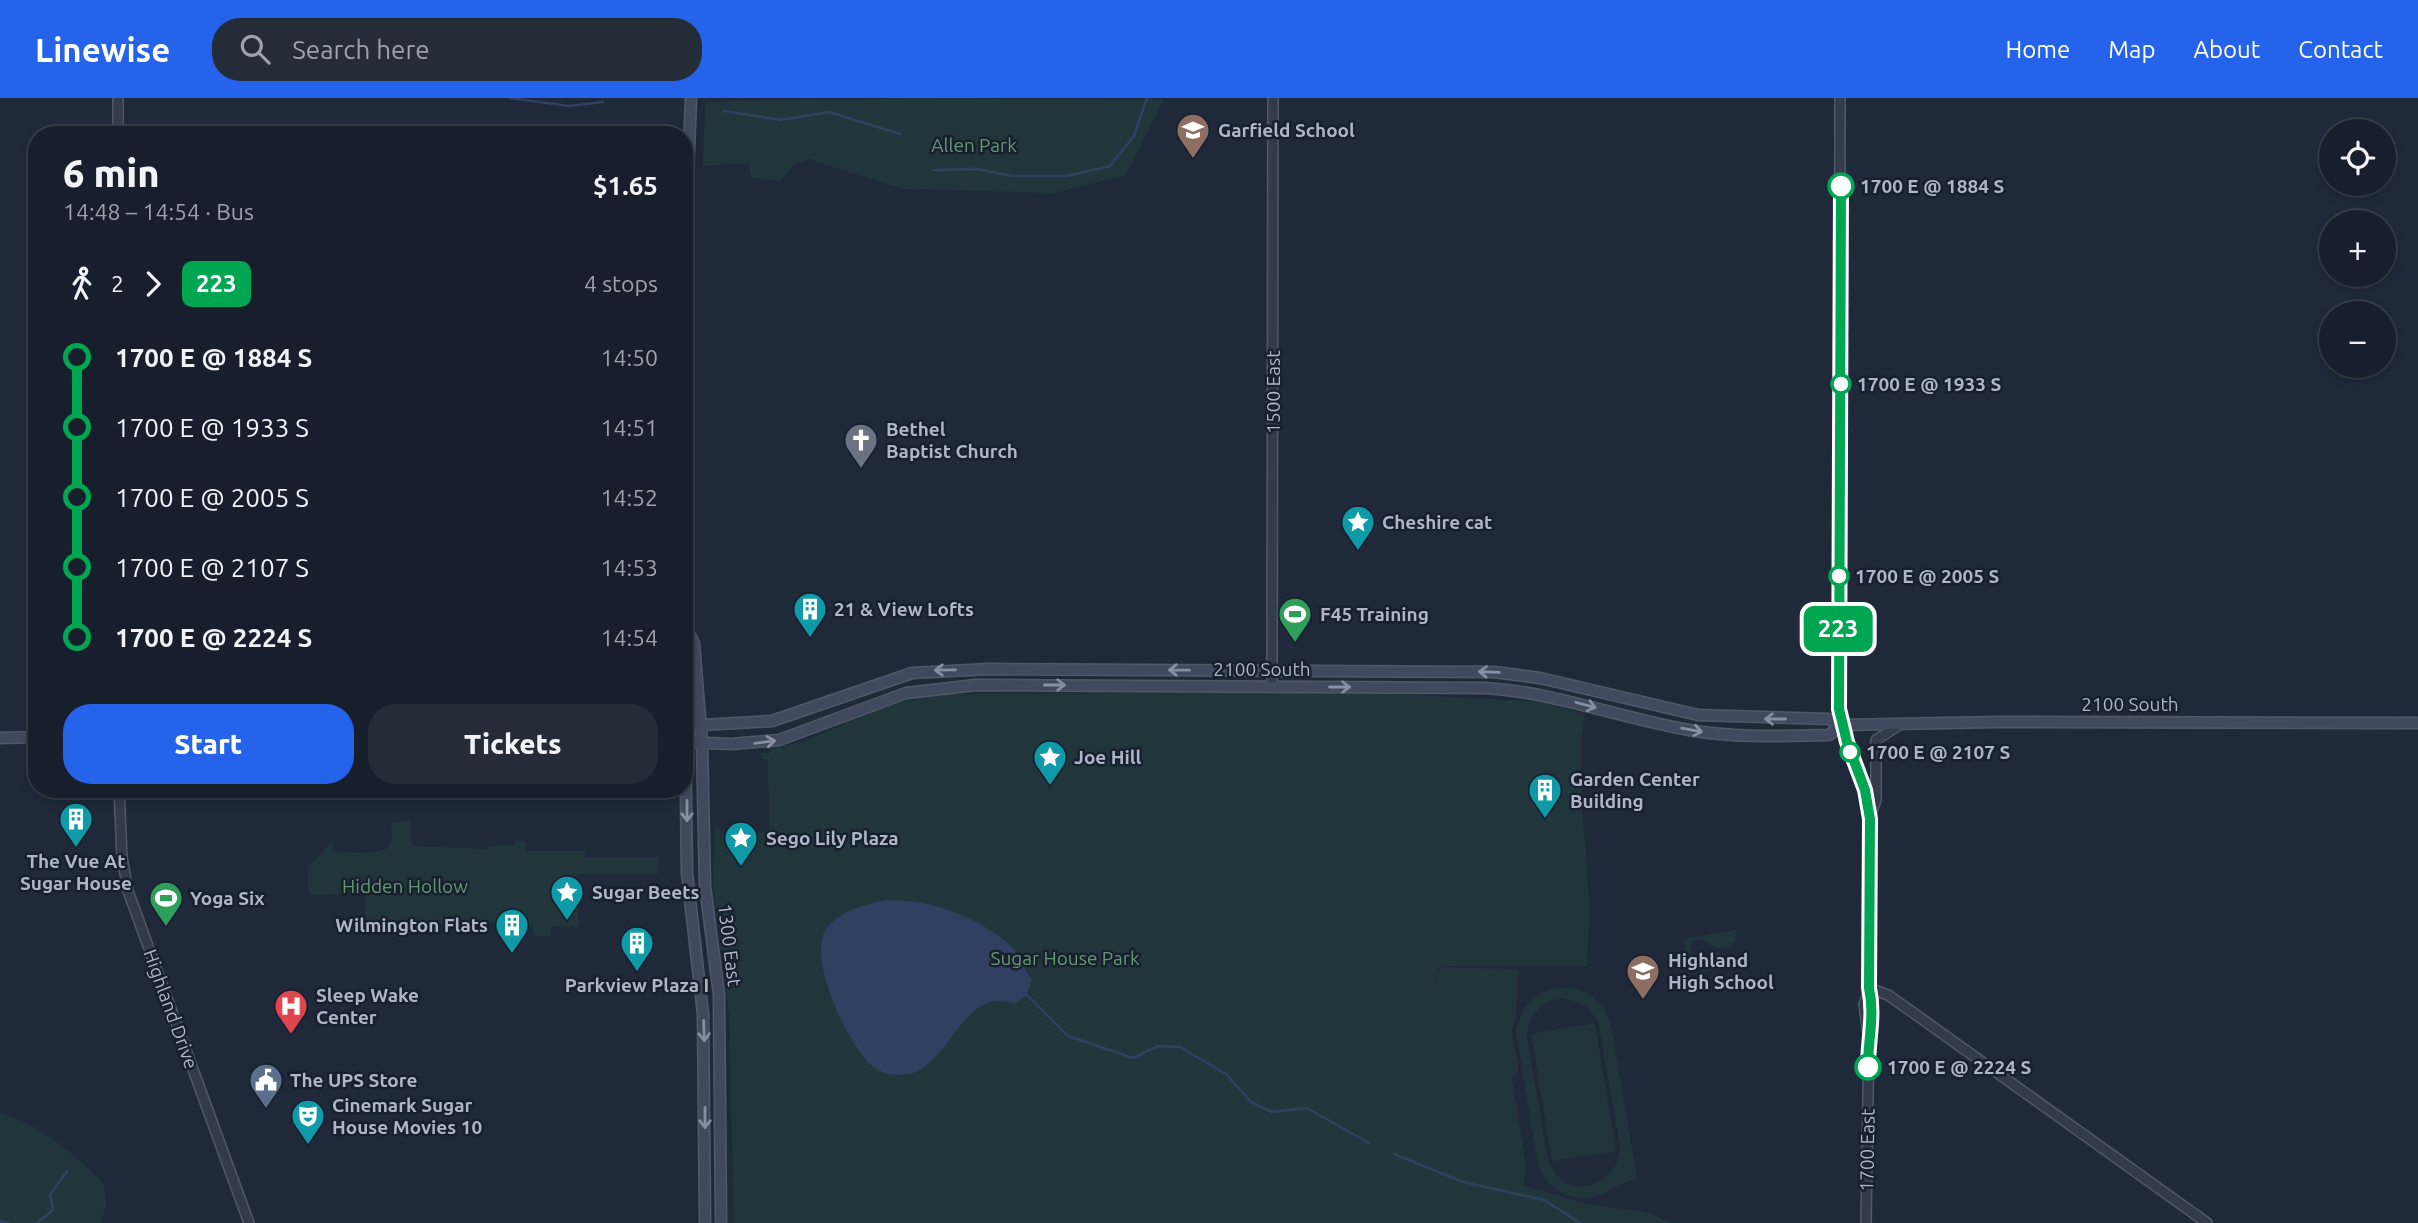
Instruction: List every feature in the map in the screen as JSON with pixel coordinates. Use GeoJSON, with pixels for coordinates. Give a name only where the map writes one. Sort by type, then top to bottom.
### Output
{"type":"FeatureCollection","features":[{"type":"Feature","properties":{"kind":"main road","name":"1300 East"},"geometry":{"type":"LineString","coordinates":[[690,126],[691,98]]}},
{"type":"Feature","properties":{"kind":"main road","name":"1300 East"},"geometry":{"type":"LineString","coordinates":[[693,641],[702,743],[705,886],[719,995],[722,1223]]}},
{"type":"Feature","properties":{"kind":"main road","name":"2100 South"},"geometry":{"type":"LineString","coordinates":[[693,726],[743,725],[786,718],[878,683],[933,670],[1509,673],[1698,715],[1828,719],[1842,725],[2418,723]]}},
{"type":"Feature","properties":{"kind":"main road","name":"2100 South"},"geometry":{"type":"LineString","coordinates":[[693,742],[757,743],[786,738],[899,695],[948,686],[1272,686],[1512,690],[1676,727],[1722,734],[1829,735],[1842,725]]}},
{"type":"Feature","properties":{"kind":"main road"},"geometry":{"type":"LineString","coordinates":[[0,738],[28,737]]}},
{"type":"Feature","properties":{"kind":"main road","name":"1300 East"},"geometry":{"type":"LineString","coordinates":[[686,798],[687,873],[704,1030],[705,1223]]}},
{"type":"Feature","properties":{"kind":"street"},"geometry":{"type":"LineString","coordinates":[[118,98],[118,126]]}},
{"type":"Feature","properties":{"kind":"street","name":"1500 East"},"geometry":{"type":"LineString","coordinates":[[1272,686],[1273,98]]}},
{"type":"Feature","properties":{"kind":"street","name":"1700 East"},"geometry":{"type":"LineString","coordinates":[[1840,98],[1838,622],[1842,725],[1863,785],[1870,819],[1869,988],[1873,1013],[1869,1035],[1866,1223]]}},
{"type":"Feature","properties":{"kind":"street"},"geometry":{"type":"LineString","coordinates":[[1870,819],[1876,800],[1876,740],[1900,724]]}},
{"type":"Feature","properties":{"kind":"street","name":"Highland Drive"},"geometry":{"type":"LineString","coordinates":[[119,798],[122,857],[128,891],[248,1223]]}},
{"type":"Feature","properties":{"kind":"street"},"geometry":{"type":"LineString","coordinates":[[1869,988],[1888,995],[2207,1223]]}},
{"type":"Feature","properties":{"kind":"green space","name":"Allen Park"},"geometry":{"type":"Polygon","coordinates":[[[906,98],[1164,99],[1126,175],[1054,193],[902,189],[809,159],[794,165],[780,181],[751,178],[749,163],[703,166],[705,102],[906,98]]]}},
{"type":"Feature","properties":{"kind":"green space","name":"Sugar House Park"},"geometry":{"type":"Polygon","coordinates":[[[1362,692],[1542,702],[1585,714],[1581,778],[1589,895],[1587,966],[1439,966],[1434,991],[1440,967],[1518,969],[1516,1015],[1512,1030],[1519,1070],[1512,1078],[1526,1166],[1523,1185],[1583,1203],[1649,1213],[1673,1223],[734,1223],[729,1015],[713,888],[715,828],[720,829],[721,833],[736,834],[736,829],[743,829],[742,836],[769,831],[768,760],[761,758],[761,753],[770,753],[771,748],[806,741],[865,714],[902,702],[943,694],[1362,692]]]}},
{"type":"Feature","properties":{"kind":"green space","name":"Hidden Hollow"},"geometry":{"type":"Polygon","coordinates":[[[410,821],[412,846],[488,849],[488,846],[514,845],[515,841],[526,841],[526,851],[585,851],[585,857],[658,857],[658,874],[577,874],[578,927],[551,926],[551,936],[534,936],[533,926],[495,923],[429,925],[425,932],[419,932],[417,926],[366,927],[365,894],[313,895],[308,889],[308,867],[333,841],[333,851],[369,853],[387,849],[392,838],[391,822],[410,821]]]}},
{"type":"Feature","properties":{"kind":"green space"},"geometry":{"type":"Polygon","coordinates":[[[1736,930],[1735,942],[1726,947],[1718,947],[1702,939],[1693,941],[1690,949],[1697,970],[1690,972],[1684,939],[1736,930]]]}},
{"type":"Feature","properties":{"kind":"green space"},"geometry":{"type":"Polygon","coordinates":[[[1716,952],[1732,958],[1738,965],[1700,973],[1704,961],[1716,952]]]}},
{"type":"Feature","properties":{"kind":"green space"},"geometry":{"type":"Polygon","coordinates":[[[1575,989],[1591,996],[1603,1008],[1611,1025],[1637,1179],[1592,1197],[1564,1194],[1548,1182],[1538,1165],[1516,1032],[1529,1003],[1549,990],[1575,989]],[[1564,998],[1549,1002],[1533,1016],[1527,1038],[1549,1161],[1559,1178],[1581,1186],[1593,1184],[1612,1171],[1620,1146],[1598,1021],[1587,1006],[1564,998]]]}},
{"type":"Feature","properties":{"kind":"green space"},"geometry":{"type":"Polygon","coordinates":[[[1595,1023],[1616,1151],[1552,1161],[1531,1034],[1595,1023]]]}},
{"type":"Feature","properties":{"kind":"green space"},"geometry":{"type":"Polygon","coordinates":[[[0,1113],[43,1133],[69,1152],[104,1184],[106,1204],[101,1223],[0,1223],[0,1113]]]}},
{"type":"Feature","properties":{"kind":"water"},"geometry":{"type":"Polygon","coordinates":[[[885,900],[936,906],[984,926],[1012,947],[1032,979],[1027,995],[1014,1004],[995,1001],[980,1007],[967,1018],[931,1062],[916,1072],[899,1075],[876,1069],[861,1054],[833,1001],[822,961],[821,944],[825,931],[836,918],[868,904],[885,900]]]}},
{"type":"Feature","properties":{"kind":"waterway"},"geometry":{"type":"LineString","coordinates":[[510,98],[569,106],[603,102]]}},
{"type":"Feature","properties":{"kind":"waterway"},"geometry":{"type":"LineString","coordinates":[[933,170],[977,169],[1012,176],[1067,176],[1110,166],[1134,136],[1147,98]]}},
{"type":"Feature","properties":{"kind":"waterway"},"geometry":{"type":"LineString","coordinates":[[724,111],[781,120],[829,112],[900,134]]}},
{"type":"Feature","properties":{"kind":"waterway"},"geometry":{"type":"LineString","coordinates":[[1027,995],[1068,1036],[1133,1058],[1158,1046],[1180,1047],[1226,1074],[1251,1102],[1272,1112],[1307,1108],[1369,1143]]}},
{"type":"Feature","properties":{"kind":"waterway"},"geometry":{"type":"LineString","coordinates":[[1394,1154],[1463,1182],[1544,1200],[1580,1223]]}},
{"type":"Feature","properties":{"kind":"waterway"},"geometry":{"type":"LineString","coordinates":[[37,1223],[53,1210],[50,1195],[67,1171]]}},
{"type":"Feature","properties":{"kind":"waterway"},"geometry":{"type":"LineString","coordinates":[[0,1221],[8,1223]]}},
{"type":"Feature","properties":{"kind":"bus line","name":"223"},"geometry":{"type":"LineString","coordinates":[[1841,186],[1839,709],[1847,742],[1865,790],[1870,819],[1869,988],[1873,1019],[1869,1035],[1868,1067]]}},
{"type":"Feature","properties":{"kind":"place","name":"Garfield School"},"geometry":{"type":"Point","coordinates":[1193,160]}},
{"type":"Feature","properties":{"kind":"place","name":"1700 E @ 1884 S"},"geometry":{"type":"Point","coordinates":[1841,186]}},
{"type":"Feature","properties":{"kind":"place","name":"1700 E @ 1933 S"},"geometry":{"type":"Point","coordinates":[1841,384]}},
{"type":"Feature","properties":{"kind":"place","name":"Bethel Baptist Church"},"geometry":{"type":"Point","coordinates":[861,470]}},
{"type":"Feature","properties":{"kind":"place","name":"Cheshire cat"},"geometry":{"type":"Point","coordinates":[1358,552]}},
{"type":"Feature","properties":{"kind":"place","name":"1700 E @ 2005 S"},"geometry":{"type":"Point","coordinates":[1839,576]}},
{"type":"Feature","properties":{"kind":"place","name":"21 & View Lofts"},"geometry":{"type":"Point","coordinates":[810,639]}},
{"type":"Feature","properties":{"kind":"place","name":"F45 Training"},"geometry":{"type":"Point","coordinates":[1295,644]}},
{"type":"Feature","properties":{"kind":"place","name":"1700 E @ 2107 S"},"geometry":{"type":"Point","coordinates":[1850,752]}},
{"type":"Feature","properties":{"kind":"place","name":"Joe Hill"},"geometry":{"type":"Point","coordinates":[1050,787]}},
{"type":"Feature","properties":{"kind":"place","name":"Garden Center Building"},"geometry":{"type":"Point","coordinates":[1545,820]}},
{"type":"Feature","properties":{"kind":"place","name":"The Vue At Sugar House"},"geometry":{"type":"Point","coordinates":[76,849]}},
{"type":"Feature","properties":{"kind":"place","name":"Sego Lily Plaza"},"geometry":{"type":"Point","coordinates":[741,868]}},
{"type":"Feature","properties":{"kind":"place","name":"Sugar Beets"},"geometry":{"type":"Point","coordinates":[567,922]}},
{"type":"Feature","properties":{"kind":"place","name":"Yoga Six"},"geometry":{"type":"Point","coordinates":[166,928]}},
{"type":"Feature","properties":{"kind":"place","name":"Wilmington Flats"},"geometry":{"type":"Point","coordinates":[512,955]}},
{"type":"Feature","properties":{"kind":"place","name":"Parkview Plaza I"},"geometry":{"type":"Point","coordinates":[637,973]}},
{"type":"Feature","properties":{"kind":"place","name":"Highland High School"},"geometry":{"type":"Point","coordinates":[1643,1001]}},
{"type":"Feature","properties":{"kind":"place","name":"Sleep Wake Center"},"geometry":{"type":"Point","coordinates":[291,1036]}},
{"type":"Feature","properties":{"kind":"place","name":"1700 E @ 2224 S"},"geometry":{"type":"Point","coordinates":[1868,1067]}},
{"type":"Feature","properties":{"kind":"place","name":"The UPS Store"},"geometry":{"type":"Point","coordinates":[266,1110]}},
{"type":"Feature","properties":{"kind":"place","name":"Cinemark Sugar House Movies 10"},"geometry":{"type":"Point","coordinates":[308,1146]}}]}
